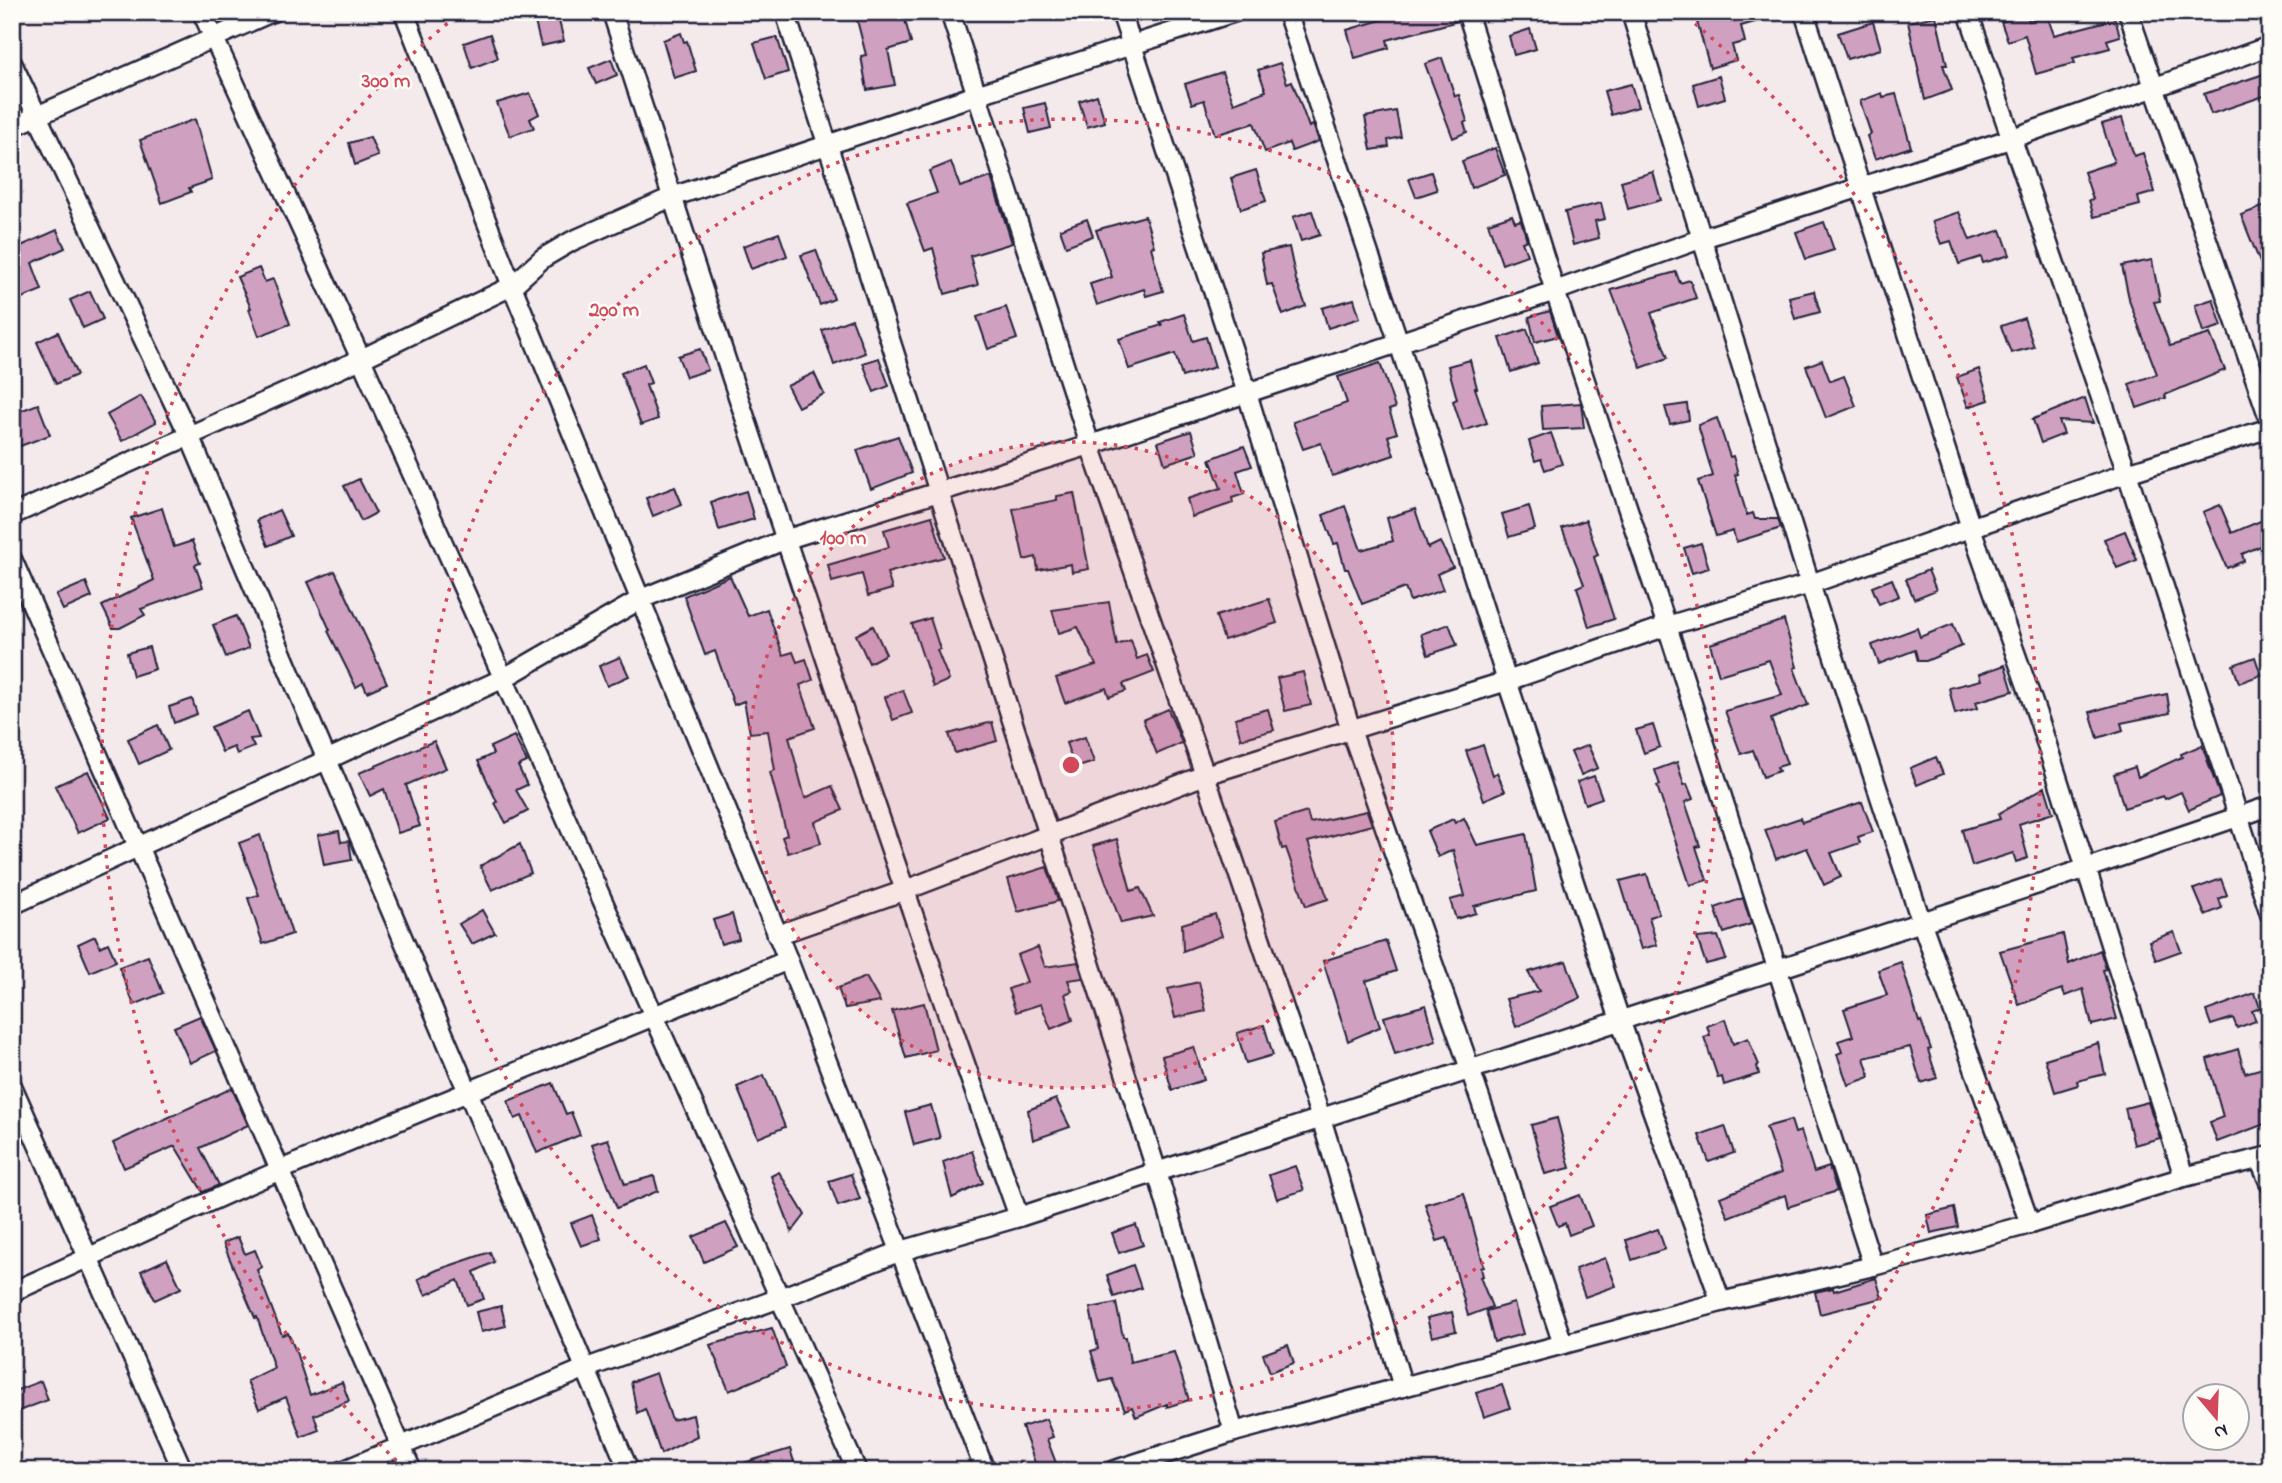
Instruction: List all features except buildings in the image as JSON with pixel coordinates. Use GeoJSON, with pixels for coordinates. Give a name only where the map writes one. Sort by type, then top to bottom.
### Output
{"type":"FeatureCollection","features":[{"type":"Feature","properties":{"kind":"street"},"geometry":{"type":"LineString","coordinates":[[202,12],[361,359],[857,1471]]}},
{"type":"Feature","properties":{"kind":"street"},"geometry":{"type":"LineString","coordinates":[[12,127],[272,12]]}},
{"type":"Feature","properties":{"kind":"street"},"geometry":{"type":"LineString","coordinates":[[404,12],[512,286],[788,960],[985,1471]]}},
{"type":"Feature","properties":{"kind":"street"},"geometry":{"type":"LineString","coordinates":[[612,12],[784,540],[903,891],[1019,1217]]}},
{"type":"Feature","properties":{"kind":"street"},"geometry":{"type":"LineString","coordinates":[[785,12],[1157,1172],[1234,1432]]}},
{"type":"Feature","properties":{"kind":"street"},"geometry":{"type":"LineString","coordinates":[[950,12],[1090,445],[1321,1118],[1403,1387]]}},
{"type":"Feature","properties":{"kind":"street"},"geometry":{"type":"LineString","coordinates":[[1121,12],[1247,393],[1351,730],[1471,1069],[1563,1344]]}},
{"type":"Feature","properties":{"kind":"street"},"geometry":{"type":"LineString","coordinates":[[12,514],[361,359],[512,286],[543,258],[572,241],[672,197],[976,94],[1235,12]]}},
{"type":"Feature","properties":{"kind":"street"},"geometry":{"type":"LineString","coordinates":[[1287,12],[1399,343],[1507,681],[1620,1020],[1721,1302]]}},
{"type":"Feature","properties":{"kind":"street"},"geometry":{"type":"LineString","coordinates":[[1468,12],[1555,291],[1667,626],[1873,1266]]}},
{"type":"Feature","properties":{"kind":"street"},"geometry":{"type":"LineString","coordinates":[[1631,12],[1810,584],[1921,921],[2029,1223]]}},
{"type":"Feature","properties":{"kind":"street"},"geometry":{"type":"LineString","coordinates":[[1804,12],[1971,528],[2040,723],[2184,1177]]}},
{"type":"Feature","properties":{"kind":"street"},"geometry":{"type":"LineString","coordinates":[[1968,12],[2127,473],[2270,914]]}},
{"type":"Feature","properties":{"kind":"street"},"geometry":{"type":"LineString","coordinates":[[2128,12],[2270,421]]}},
{"type":"Feature","properties":{"kind":"street"},"geometry":{"type":"LineString","coordinates":[[12,905],[504,678],[641,599],[784,540],[1090,445],[1399,343],[1703,239],[2010,139],[2270,46]]}},
{"type":"Feature","properties":{"kind":"street"},"geometry":{"type":"LineString","coordinates":[[12,64],[189,435],[629,1471]]}},
{"type":"Feature","properties":{"kind":"street"},"geometry":{"type":"LineString","coordinates":[[777,935],[903,891],[1205,775],[1507,681],[1667,626],[1810,584],[2127,473],[2270,428]]}},
{"type":"Feature","properties":{"kind":"street"},"geometry":{"type":"LineString","coordinates":[[12,559],[412,1471]]}},
{"type":"Feature","properties":{"kind":"street"},"geometry":{"type":"LineString","coordinates":[[342,1471],[584,1369],[901,1251],[1019,1217],[2270,806]]}},
{"type":"Feature","properties":{"kind":"street"},"geometry":{"type":"LineString","coordinates":[[12,1292],[281,1170],[788,960]]}},
{"type":"Feature","properties":{"kind":"street"},"geometry":{"type":"LineString","coordinates":[[12,1086],[183,1471]]}},
{"type":"Feature","properties":{"kind":"street"},"geometry":{"type":"LineString","coordinates":[[1112,1471],[1234,1432],[1721,1302],[1873,1266],[2184,1177],[2264,1157],[2270,1184]]}}]}
